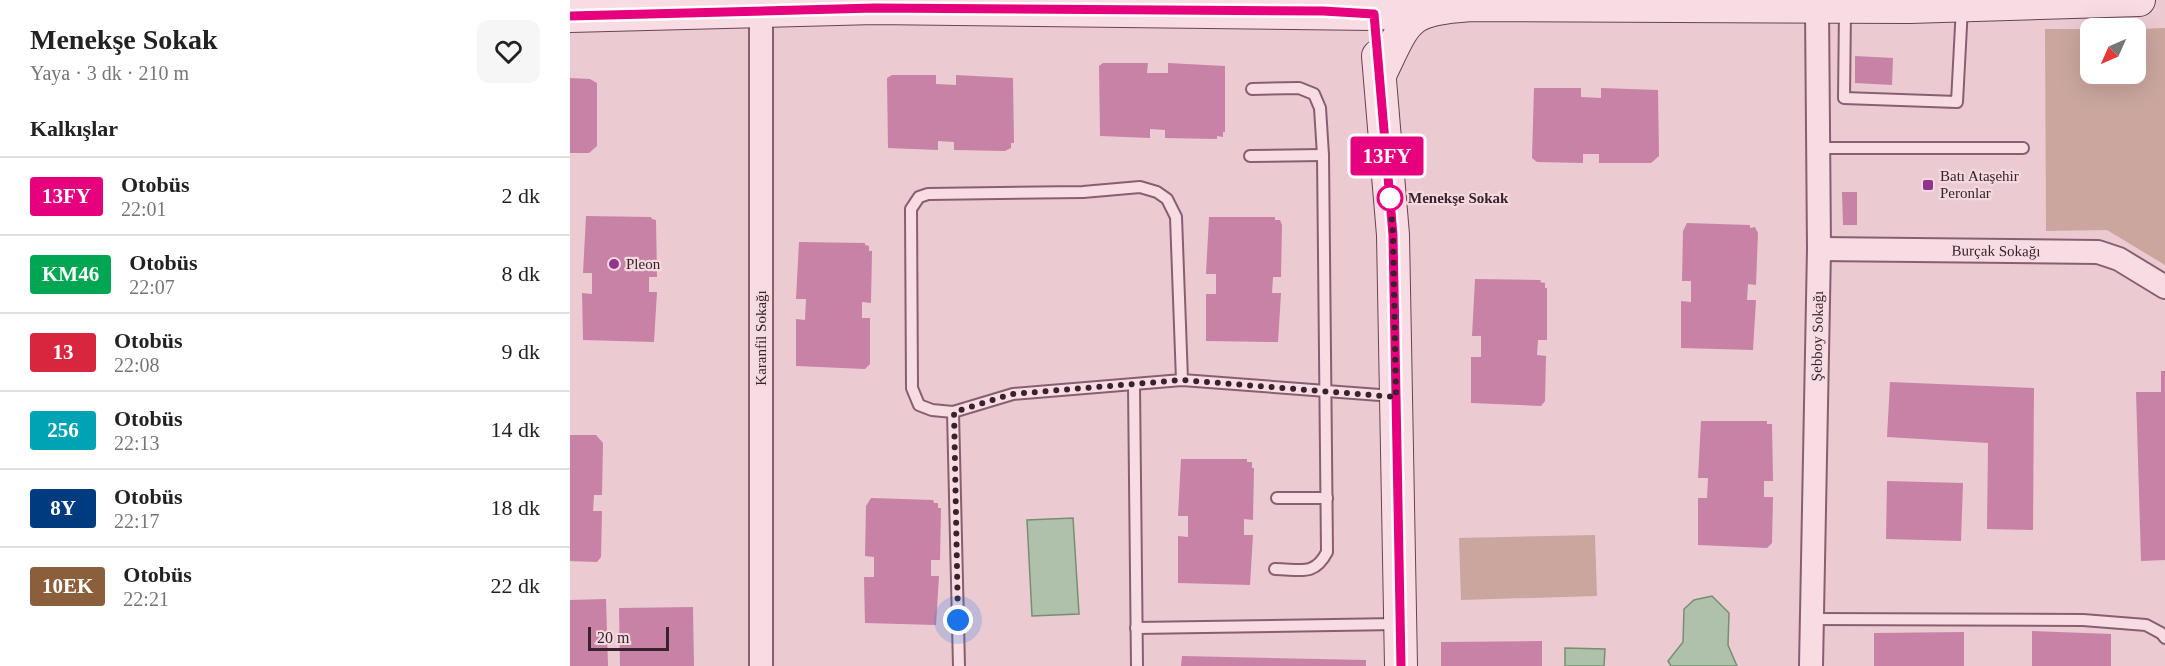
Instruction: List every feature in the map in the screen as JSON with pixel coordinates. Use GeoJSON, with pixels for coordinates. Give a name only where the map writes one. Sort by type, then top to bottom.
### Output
{"type":"FeatureCollection","features":[{"type":"Feature","properties":{"kind":"street"},"geometry":{"type":"LineString","coordinates":[[570,16],[761,10],[1323,11],[1455,4],[1831,7],[2139,0]]}},
{"type":"Feature","properties":{"kind":"street"},"geometry":{"type":"LineString","coordinates":[[1380,75],[1402,29],[1413,17],[1455,4]]}},
{"type":"Feature","properties":{"kind":"street"},"geometry":{"type":"LineString","coordinates":[[1374,7],[1393,235],[1401,666]]}},
{"type":"Feature","properties":{"kind":"street","name":"Şebboy Sokağı"},"geometry":{"type":"LineString","coordinates":[[1811,666],[1819,249],[1818,147],[1831,7]]}},
{"type":"Feature","properties":{"kind":"street","name":"Karanfil Sokağı"},"geometry":{"type":"LineString","coordinates":[[761,10],[761,666]]}},
{"type":"Feature","properties":{"kind":"street","name":"Burçak Sokağı"},"geometry":{"type":"LineString","coordinates":[[1819,249],[2098,252],[2120,259],[2165,287]]}},
{"type":"Feature","properties":{"kind":"lane"},"geometry":{"type":"LineString","coordinates":[[1831,7],[1844,98],[1957,102],[1936,4]]}},
{"type":"Feature","properties":{"kind":"lane"},"geometry":{"type":"LineString","coordinates":[[1252,89],[1299,88],[1314,94],[1320,108],[1323,155],[1327,552],[1320,565],[1313,569],[1275,569]]}},
{"type":"Feature","properties":{"kind":"lane"},"geometry":{"type":"LineString","coordinates":[[1818,147],[2023,148]]}},
{"type":"Feature","properties":{"kind":"lane"},"geometry":{"type":"LineString","coordinates":[[1250,156],[1323,155]]}},
{"type":"Feature","properties":{"kind":"lane"},"geometry":{"type":"LineString","coordinates":[[1182,380],[1176,217],[1167,199],[1157,192],[1140,187],[1083,192],[928,194],[919,197],[912,209],[912,388],[919,405],[932,410],[954,412],[1012,394],[1134,386],[1182,380],[1396,397]]}},
{"type":"Feature","properties":{"kind":"lane"},"geometry":{"type":"LineString","coordinates":[[1134,386],[1137,666]]}},
{"type":"Feature","properties":{"kind":"lane"},"geometry":{"type":"LineString","coordinates":[[954,412],[959,666]]}},
{"type":"Feature","properties":{"kind":"lane"},"geometry":{"type":"LineString","coordinates":[[1277,498],[1327,498]]}},
{"type":"Feature","properties":{"kind":"lane"},"geometry":{"type":"LineString","coordinates":[[1812,620],[2083,620],[2146,625],[2161,633],[2165,638]]}},
{"type":"Feature","properties":{"kind":"lane"},"geometry":{"type":"LineString","coordinates":[[1136,628],[1400,624]]}},
{"type":"Feature","properties":{"kind":"shaded area"},"geometry":{"type":"Polygon","coordinates":[[[2165,28],[2165,265],[2107,230],[2046,231],[2045,29],[2080,29],[2080,84],[2146,84],[2146,29],[2165,28]]]}},
{"type":"Feature","properties":{"kind":"shaded area"},"geometry":{"type":"Polygon","coordinates":[[[1073,518],[1079,614],[1032,616],[1027,520],[1073,518]]]}},
{"type":"Feature","properties":{"kind":"shaded area"},"geometry":{"type":"Polygon","coordinates":[[[1595,535],[1597,596],[1461,600],[1459,538],[1595,535]]]}},
{"type":"Feature","properties":{"kind":"shaded area"},"geometry":{"type":"Polygon","coordinates":[[[1712,596],[1729,613],[1728,645],[1737,666],[1671,666],[1668,661],[1683,642],[1684,609],[1694,600],[1712,596]]]}},
{"type":"Feature","properties":{"kind":"shaded area"},"geometry":{"type":"Polygon","coordinates":[[[1565,648],[1605,649],[1604,666],[1565,666],[1565,648]]]}},
{"type":"Feature","properties":{"kind":"building"},"geometry":{"type":"Polygon","coordinates":[[[1855,56],[1893,58],[1892,85],[1855,83],[1855,56]]]}},
{"type":"Feature","properties":{"kind":"building"},"geometry":{"type":"Polygon","coordinates":[[[1103,63],[1148,63],[1147,73],[1168,73],[1168,63],[1225,66],[1225,132],[1223,132],[1223,137],[1217,136],[1217,139],[1165,138],[1165,130],[1150,129],[1150,138],[1100,136],[1099,66],[1103,63]]]}},
{"type":"Feature","properties":{"kind":"building"},"geometry":{"type":"Polygon","coordinates":[[[892,75],[936,75],[936,84],[956,85],[956,75],[1013,78],[1014,143],[1011,143],[1011,148],[1005,151],[954,150],[954,142],[938,141],[938,150],[888,148],[887,78],[892,75]]]}},
{"type":"Feature","properties":{"kind":"building"},"geometry":{"type":"Polygon","coordinates":[[[570,78],[590,79],[597,83],[597,146],[589,153],[570,153],[570,78]]]}},
{"type":"Feature","properties":{"kind":"building"},"geometry":{"type":"Polygon","coordinates":[[[1534,88],[1581,88],[1581,97],[1601,98],[1601,88],[1658,90],[1659,156],[1651,163],[1599,163],[1599,154],[1583,154],[1583,163],[1537,162],[1532,158],[1534,88]]]}},
{"type":"Feature","properties":{"kind":"building"},"geometry":{"type":"Polygon","coordinates":[[[1842,192],[1857,192],[1857,225],[1843,225],[1842,192]]]}},
{"type":"Feature","properties":{"kind":"building"},"geometry":{"type":"Polygon","coordinates":[[[586,216],[651,217],[656,220],[657,277],[649,277],[649,292],[657,292],[654,342],[583,340],[582,293],[592,294],[592,273],[583,273],[586,216]]]}},
{"type":"Feature","properties":{"kind":"building"},"geometry":{"type":"Polygon","coordinates":[[[1209,217],[1275,217],[1275,220],[1280,220],[1282,225],[1281,277],[1273,277],[1272,293],[1281,293],[1278,342],[1206,341],[1206,294],[1216,294],[1216,274],[1206,274],[1209,217]]]}},
{"type":"Feature","properties":{"kind":"building"},"geometry":{"type":"Polygon","coordinates":[[[1687,223],[1755,227],[1758,233],[1756,285],[1748,284],[1747,300],[1756,300],[1753,350],[1681,348],[1681,301],[1691,302],[1691,281],[1682,281],[1683,231],[1687,223]]]}},
{"type":"Feature","properties":{"kind":"building"},"geometry":{"type":"Polygon","coordinates":[[[799,242],[865,243],[869,246],[869,251],[872,251],[871,303],[862,302],[862,318],[870,318],[870,364],[865,369],[796,366],[796,319],[805,320],[806,299],[796,299],[799,242]]]}},
{"type":"Feature","properties":{"kind":"building"},"geometry":{"type":"Polygon","coordinates":[[[1475,279],[1541,280],[1540,282],[1545,283],[1545,288],[1547,288],[1547,340],[1538,340],[1537,355],[1546,356],[1545,401],[1541,406],[1471,403],[1471,357],[1481,357],[1481,336],[1472,336],[1475,279]]]}},
{"type":"Feature","properties":{"kind":"building"},"geometry":{"type":"Polygon","coordinates":[[[2161,371],[2165,371],[2165,560],[2141,561],[2136,392],[2161,392],[2161,371]]]}},
{"type":"Feature","properties":{"kind":"building"},"geometry":{"type":"Polygon","coordinates":[[[1890,382],[2034,388],[2033,530],[1987,529],[1988,443],[1887,437],[1890,382]]]}},
{"type":"Feature","properties":{"kind":"building"},"geometry":{"type":"Polygon","coordinates":[[[1701,421],[1767,421],[1767,424],[1772,424],[1773,481],[1764,481],[1764,497],[1773,497],[1772,543],[1767,548],[1698,545],[1698,498],[1707,498],[1708,478],[1698,478],[1701,421]]]}},
{"type":"Feature","properties":{"kind":"building"},"geometry":{"type":"Polygon","coordinates":[[[570,435],[596,435],[603,443],[602,495],[594,495],[593,511],[602,511],[601,557],[597,562],[570,561],[570,435]]]}},
{"type":"Feature","properties":{"kind":"building"},"geometry":{"type":"Polygon","coordinates":[[[1181,459],[1247,459],[1247,462],[1252,462],[1252,468],[1254,468],[1253,520],[1244,519],[1244,535],[1253,535],[1250,585],[1178,583],[1178,536],[1188,537],[1188,516],[1178,516],[1181,459]]]}},
{"type":"Feature","properties":{"kind":"building"},"geometry":{"type":"Polygon","coordinates":[[[1887,481],[1963,483],[1961,541],[1886,539],[1887,481]]]}},
{"type":"Feature","properties":{"kind":"building"},"geometry":{"type":"Polygon","coordinates":[[[871,498],[933,500],[934,503],[938,503],[938,508],[941,508],[940,560],[931,560],[931,576],[939,576],[936,625],[865,623],[864,577],[874,577],[874,557],[865,556],[866,506],[871,498]]]}},
{"type":"Feature","properties":{"kind":"building"},"geometry":{"type":"Polygon","coordinates":[[[606,599],[608,666],[570,666],[570,600],[606,599]]]}},
{"type":"Feature","properties":{"kind":"building"},"geometry":{"type":"Polygon","coordinates":[[[693,607],[694,666],[620,666],[619,608],[693,607]]]}},
{"type":"Feature","properties":{"kind":"building"},"geometry":{"type":"Polygon","coordinates":[[[2032,631],[2111,634],[2111,666],[2032,666],[2032,631]]]}},
{"type":"Feature","properties":{"kind":"building"},"geometry":{"type":"Polygon","coordinates":[[[1964,632],[1964,666],[1874,666],[1874,633],[1964,632]]]}},
{"type":"Feature","properties":{"kind":"building"},"geometry":{"type":"Polygon","coordinates":[[[1542,641],[1542,666],[1441,666],[1441,642],[1542,641]]]}},
{"type":"Feature","properties":{"kind":"building"},"geometry":{"type":"Polygon","coordinates":[[[1182,656],[1366,660],[1366,666],[1181,666],[1182,656]]]}},
{"type":"Feature","properties":{"kind":"bus line","name":"13FY"},"geometry":{"type":"LineString","coordinates":[[570,16],[875,8],[1323,11],[1374,14],[1393,235],[1401,666]]}},
{"type":"Feature","properties":{"kind":"place","name":"Batı Ataşehir Peronlar"},"geometry":{"type":"Point","coordinates":[1928,185]}},
{"type":"Feature","properties":{"kind":"place","name":"Menekşe Sokak"},"geometry":{"type":"Point","coordinates":[1390,198]}},
{"type":"Feature","properties":{"kind":"place","name":"Pleon"},"geometry":{"type":"Point","coordinates":[614,264]}},
{"type":"Feature","properties":{"kind":"route"},"geometry":{"type":"LineString","coordinates":[[958,620],[954,412],[1012,394],[1134,386],[1182,380],[1396,397],[1393,235],[1389,189],[1390,198]]}}]}
